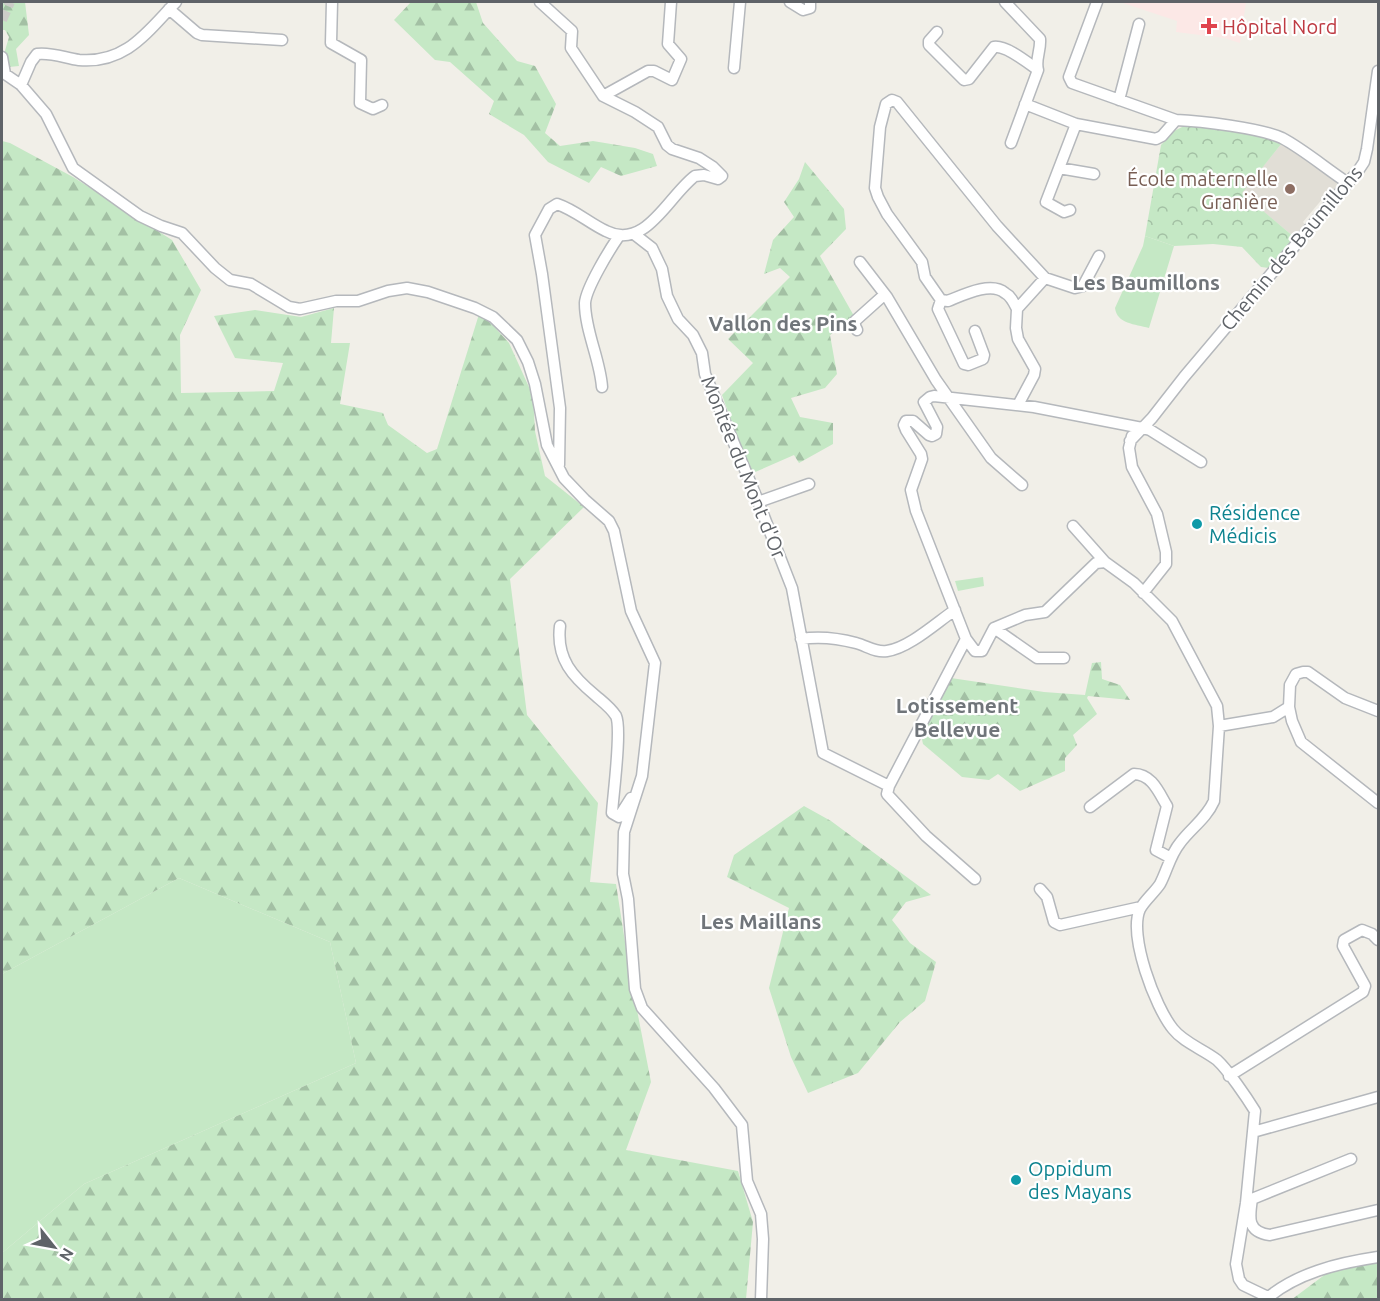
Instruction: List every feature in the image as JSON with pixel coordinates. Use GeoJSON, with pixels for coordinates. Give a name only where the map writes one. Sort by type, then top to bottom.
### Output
{"type":"FeatureCollection","features":[{"type":"Feature","properties":{"kind":"street"},"geometry":{"type":"LineString","coordinates":[[332,2],[331,43],[361,60],[360,103],[373,109],[382,105]]}},
{"type":"Feature","properties":{"kind":"street"},"geometry":{"type":"LineString","coordinates":[[540,2],[572,32],[571,48],[603,96],[658,127],[667,145],[672,149],[699,158],[722,176],[718,179],[704,175],[695,176],[653,221],[634,234],[619,236],[606,231],[569,208],[557,204],[549,209],[535,235],[543,274],[560,408],[559,468]]}},
{"type":"Feature","properties":{"kind":"street"},"geometry":{"type":"LineString","coordinates":[[603,96],[648,71],[654,71],[672,80],[681,59],[668,44],[671,2]]}},
{"type":"Feature","properties":{"kind":"street"},"geometry":{"type":"LineString","coordinates":[[734,68],[740,2]]}},
{"type":"Feature","properties":{"kind":"street"},"geometry":{"type":"LineString","coordinates":[[790,2],[803,10],[810,5]]}},
{"type":"Feature","properties":{"kind":"street"},"geometry":{"type":"LineString","coordinates":[[1005,2],[1040,39],[1041,46],[1036,61],[1038,70],[1011,143]]}},
{"type":"Feature","properties":{"kind":"street"},"geometry":{"type":"LineString","coordinates":[[1097,2],[1069,77],[1072,83],[1176,120],[1272,134],[1285,140],[1348,183]]}},
{"type":"Feature","properties":{"kind":"street"},"geometry":{"type":"LineString","coordinates":[[21,86],[37,54],[45,53],[79,60],[100,59],[119,54],[137,43],[172,5],[197,33],[202,35],[282,40]]}},
{"type":"Feature","properties":{"kind":"street"},"geometry":{"type":"LineString","coordinates":[[1119,100],[1139,24]]}},
{"type":"Feature","properties":{"kind":"street"},"geometry":{"type":"LineString","coordinates":[[938,32],[929,41],[929,45],[964,80],[969,79],[994,47],[1000,46],[1038,70]]}},
{"type":"Feature","properties":{"kind":"street"},"geometry":{"type":"LineString","coordinates":[[2,57],[5,74],[21,86],[46,114],[73,168],[140,216],[182,233],[230,280],[251,284],[289,307],[300,309],[336,301],[358,301],[388,291],[407,288],[428,292],[475,308],[493,317],[517,340],[528,362],[535,384],[547,445],[564,478],[609,521],[614,531],[631,611],[655,663],[642,776],[624,832],[622,874],[628,899],[635,989],[642,1008],[714,1088],[742,1125],[747,1181],[761,1214],[763,1239],[761,1299]]}},
{"type":"Feature","properties":{"kind":"street","name":"Chemin des Baumillons"},"geometry":{"type":"LineString","coordinates":[[1143,592],[1166,564],[1166,552],[1157,514],[1132,467],[1129,456],[1130,441],[1139,427],[1184,377],[1364,162],[1378,71]]}},
{"type":"Feature","properties":{"kind":"street"},"geometry":{"type":"LineString","coordinates":[[941,300],[925,277],[922,262],[888,214],[875,188],[880,127],[886,104],[892,100],[897,102],[997,226],[1045,278],[1075,288],[1083,285],[1099,256]]}},
{"type":"Feature","properties":{"kind":"street"},"geometry":{"type":"LineString","coordinates":[[1025,104],[1076,124],[1156,139],[1162,136],[1176,120]]}},
{"type":"Feature","properties":{"kind":"street"},"geometry":{"type":"LineString","coordinates":[[1070,210],[1064,212],[1046,202],[1076,124]]}},
{"type":"Feature","properties":{"kind":"street"},"geometry":{"type":"LineString","coordinates":[[1059,168],[1094,174]]}},
{"type":"Feature","properties":{"kind":"street","name":"Montée du Mont d'Or"},"geometry":{"type":"LineString","coordinates":[[634,234],[652,248],[662,269],[667,296],[678,319],[693,335],[702,353],[705,374],[792,588],[823,753],[889,786]]}},
{"type":"Feature","properties":{"kind":"street"},"geometry":{"type":"LineString","coordinates":[[602,387],[585,300],[603,262],[619,236]]}},
{"type":"Feature","properties":{"kind":"street"},"geometry":{"type":"LineString","coordinates":[[860,262],[991,458],[1022,485]]}},
{"type":"Feature","properties":{"kind":"street"},"geometry":{"type":"LineString","coordinates":[[1017,309],[1045,278]]}},
{"type":"Feature","properties":{"kind":"street"},"geometry":{"type":"LineString","coordinates":[[941,300],[993,288],[1004,291],[1017,309],[1018,339],[1035,369],[1018,405]]}},
{"type":"Feature","properties":{"kind":"street"},"geometry":{"type":"LineString","coordinates":[[857,330],[855,321],[884,295]]}},
{"type":"Feature","properties":{"kind":"street"},"geometry":{"type":"LineString","coordinates":[[941,300],[938,309],[964,364],[969,365],[983,359],[984,355],[975,331]]}},
{"type":"Feature","properties":{"kind":"street"},"geometry":{"type":"LineString","coordinates":[[1026,390],[1029,401],[1034,407]]}},
{"type":"Feature","properties":{"kind":"street"},"geometry":{"type":"LineString","coordinates":[[1105,562],[1096,563],[1045,612],[1025,615],[994,628],[982,651],[975,651],[966,639],[916,511],[911,490],[922,459],[904,425],[909,420],[913,421],[932,436],[937,431],[924,402],[930,397],[1018,405],[1150,430],[1201,462]]}},
{"type":"Feature","properties":{"kind":"street"},"geometry":{"type":"LineString","coordinates":[[758,501],[809,484]]}},
{"type":"Feature","properties":{"kind":"street"},"geometry":{"type":"LineString","coordinates":[[1073,526],[1105,562],[1143,592],[1172,621],[1217,706],[1219,726],[1214,801],[1210,810],[1179,843],[1159,885],[1141,907],[1136,929],[1144,965],[1161,1013],[1181,1037],[1216,1060],[1255,1111],[1236,1264],[1239,1279],[1243,1285],[1266,1298],[1283,1285],[1303,1275],[1378,1257]]}},
{"type":"Feature","properties":{"kind":"street"},"geometry":{"type":"LineString","coordinates":[[801,639],[830,637],[858,644],[874,651],[886,652],[901,647],[955,610]]}},
{"type":"Feature","properties":{"kind":"street"},"geometry":{"type":"LineString","coordinates":[[560,626],[558,640],[566,665],[582,684],[608,706],[617,718],[618,738],[612,813],[619,817],[631,798],[643,765]]}},
{"type":"Feature","properties":{"kind":"street"},"geometry":{"type":"LineString","coordinates":[[994,628],[1038,658],[1064,658]]}},
{"type":"Feature","properties":{"kind":"street"},"geometry":{"type":"LineString","coordinates":[[966,639],[889,786],[887,794],[926,836],[975,879]]}},
{"type":"Feature","properties":{"kind":"street"},"geometry":{"type":"LineString","coordinates":[[1378,711],[1345,698],[1308,672],[1296,674],[1290,685],[1289,707],[1301,742],[1378,803]]}},
{"type":"Feature","properties":{"kind":"street"},"geometry":{"type":"LineString","coordinates":[[1219,726],[1273,717],[1289,707]]}},
{"type":"Feature","properties":{"kind":"street"},"geometry":{"type":"LineString","coordinates":[[1090,807],[1134,774],[1142,774],[1150,779],[1167,806],[1156,850],[1171,858]]}},
{"type":"Feature","properties":{"kind":"street"},"geometry":{"type":"LineString","coordinates":[[1040,888],[1047,897],[1054,922],[1060,925],[1141,907]]}},
{"type":"Feature","properties":{"kind":"street"},"geometry":{"type":"LineString","coordinates":[[1229,1076],[1363,992],[1365,986],[1343,946],[1344,940],[1362,930],[1372,934],[1378,940]]}},
{"type":"Feature","properties":{"kind":"street"},"geometry":{"type":"LineString","coordinates":[[1253,1132],[1378,1097]]}},
{"type":"Feature","properties":{"kind":"street"},"geometry":{"type":"LineString","coordinates":[[1254,1229],[1249,1218],[1252,1199],[1352,1159]]}},
{"type":"Feature","properties":{"kind":"street"},"geometry":{"type":"LineString","coordinates":[[1242,1226],[1270,1235],[1378,1210]]}},
{"type":"Feature","properties":{"kind":"shaded area","name":"Hôpital Nord"},"geometry":{"type":"Polygon","coordinates":[[[1120,2],[1246,2],[1240,43],[1224,38],[1176,32],[1177,21],[1120,2]]]}},
{"type":"Feature","properties":{"kind":"shaded area","name":"École maternelle Granière"},"geometry":{"type":"Polygon","coordinates":[[[1282,143],[1335,178],[1337,184],[1334,191],[1329,191],[1303,222],[1305,225],[1294,237],[1241,193],[1282,143]]]}},
{"type":"Feature","properties":{"kind":"green space"},"geometry":{"type":"Polygon","coordinates":[[[2,2],[25,2],[29,35],[16,49],[19,66],[9,67],[4,54],[9,37],[5,30],[2,30],[2,2]]]}},
{"type":"Feature","properties":{"kind":"green space"},"geometry":{"type":"Polygon","coordinates":[[[411,2],[476,2],[483,23],[517,61],[535,66],[556,104],[545,133],[560,146],[593,141],[635,148],[653,154],[657,166],[621,176],[601,167],[589,183],[548,162],[524,135],[489,114],[494,101],[450,62],[435,60],[394,20],[411,2]]]}},
{"type":"Feature","properties":{"kind":"green space"},"geometry":{"type":"Polygon","coordinates":[[[1182,127],[1233,130],[1282,143],[1242,193],[1294,237],[1269,268],[1261,267],[1242,247],[1213,244],[1174,246],[1145,236],[1161,145],[1174,131],[1182,127]]]}},
{"type":"Feature","properties":{"kind":"green space"},"geometry":{"type":"Polygon","coordinates":[[[2,141],[10,143],[73,177],[172,240],[201,290],[180,335],[181,393],[274,391],[283,363],[235,358],[214,316],[255,310],[301,317],[334,308],[331,343],[350,343],[340,404],[383,413],[388,425],[427,453],[437,449],[480,311],[509,343],[533,396],[535,431],[545,476],[584,507],[510,579],[527,715],[598,803],[590,882],[616,884],[630,974],[651,1082],[626,1150],[738,1171],[753,1222],[746,1299],[2,1299],[2,1253],[84,1184],[356,1063],[330,942],[179,878],[2,974],[2,141]]]}},
{"type":"Feature","properties":{"kind":"green space"},"geometry":{"type":"Polygon","coordinates":[[[805,162],[844,209],[846,229],[820,256],[854,316],[830,335],[837,374],[825,388],[791,398],[800,417],[833,423],[833,444],[799,463],[794,455],[753,473],[742,451],[722,395],[753,363],[728,339],[790,277],[780,268],[764,274],[773,240],[794,217],[784,202],[799,179],[805,162]]]}},
{"type":"Feature","properties":{"kind":"green space"},"geometry":{"type":"Polygon","coordinates":[[[1145,236],[1174,246],[1149,328],[1123,320],[1116,313],[1115,308],[1143,246],[1145,236]]]}},
{"type":"Feature","properties":{"kind":"green space"},"geometry":{"type":"Polygon","coordinates":[[[983,577],[984,586],[958,591],[955,581],[983,577]]]}},
{"type":"Feature","properties":{"kind":"green space"},"geometry":{"type":"Polygon","coordinates":[[[1101,662],[1102,679],[1120,685],[1130,700],[1088,696],[1097,714],[1073,735],[1077,745],[1065,758],[1065,771],[1020,791],[998,774],[989,780],[962,777],[923,744],[921,735],[951,678],[1044,692],[1085,695],[1092,663],[1101,662]]]}},
{"type":"Feature","properties":{"kind":"green space"},"geometry":{"type":"Polygon","coordinates":[[[804,806],[831,821],[931,895],[906,902],[892,920],[910,943],[936,962],[925,1001],[900,1022],[858,1073],[808,1093],[791,1057],[769,988],[789,908],[727,877],[734,855],[804,806]]]}},
{"type":"Feature","properties":{"kind":"green space"},"geometry":{"type":"Polygon","coordinates":[[[179,878],[330,942],[356,1063],[84,1184],[2,1253],[2,974],[179,878]]]}},
{"type":"Feature","properties":{"kind":"green space"},"geometry":{"type":"Polygon","coordinates":[[[1378,1263],[1378,1299],[1291,1300],[1327,1273],[1378,1263]]]}},
{"type":"Feature","properties":{"kind":"tunnel"},"geometry":{"type":"LineString","coordinates":[[2,20],[10,2]]}},
{"type":"Feature","properties":{"kind":"place","name":"Hôpital Nord"},"geometry":{"type":"Point","coordinates":[1209,26]}},
{"type":"Feature","properties":{"kind":"place","name":"École maternelle Granière"},"geometry":{"type":"Point","coordinates":[1290,189]}},
{"type":"Feature","properties":{"kind":"place","name":"Résidence Médicis"},"geometry":{"type":"Point","coordinates":[1197,524]}},
{"type":"Feature","properties":{"kind":"place","name":"Oppidum des Mayans"},"geometry":{"type":"Point","coordinates":[1016,1180]}},
{"type":"Feature","properties":{"kind":"district","name":"Les Baumillons"},"geometry":{"type":"Point","coordinates":[1146,282]}},
{"type":"Feature","properties":{"kind":"district","name":"Vallon des Pins"},"geometry":{"type":"Point","coordinates":[783,323]}},
{"type":"Feature","properties":{"kind":"district","name":"Lotissement Bellevue"},"geometry":{"type":"Point","coordinates":[957,717]}},
{"type":"Feature","properties":{"kind":"district","name":"Les Maillans"},"geometry":{"type":"Point","coordinates":[761,921]}}]}
